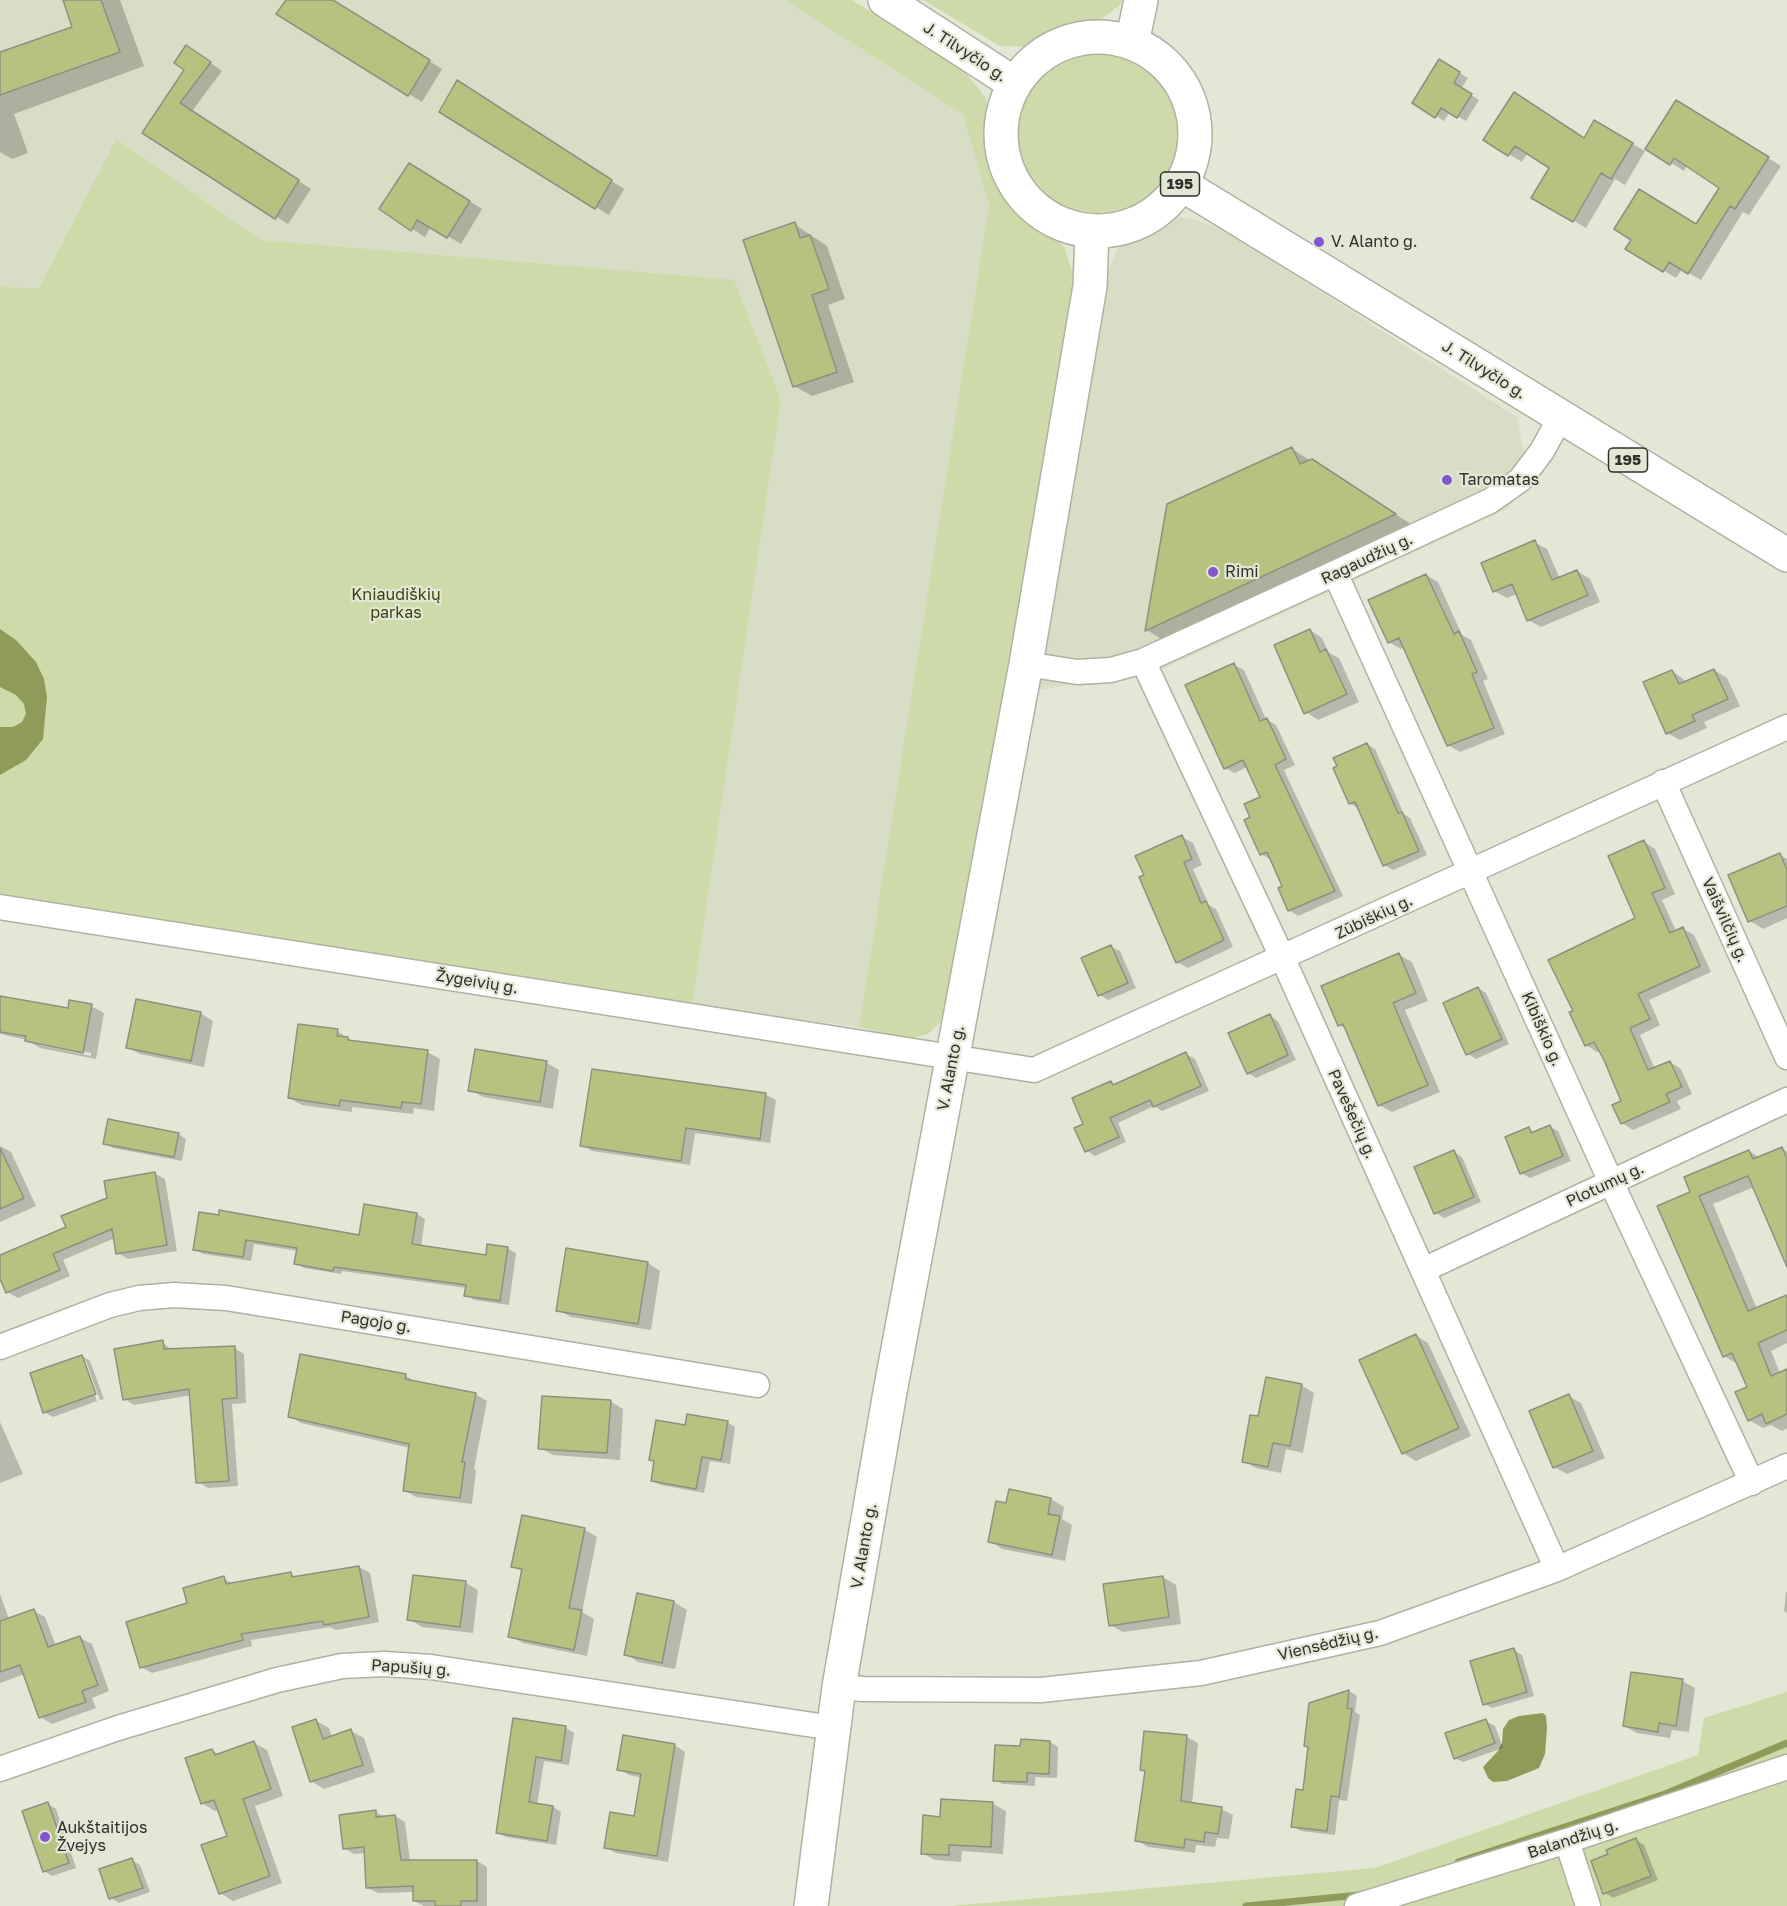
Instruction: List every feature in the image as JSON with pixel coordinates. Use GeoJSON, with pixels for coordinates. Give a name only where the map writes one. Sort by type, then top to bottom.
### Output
{"type":"FeatureCollection","features":[{"type":"Feature","properties":{"kind":"main road","name":"J. Tilvyčio g."},"geometry":{"type":"LineString","coordinates":[[885,0],[1015,84]]}},
{"type":"Feature","properties":{"kind":"main road"},"geometry":{"type":"LineString","coordinates":[[1132,43],[1141,0]]}},
{"type":"Feature","properties":{"kind":"main road","name":"195"},"geometry":{"type":"LineString","coordinates":[[1100,37],[1132,43],[1167,66],[1180,83],[1189,102],[1194,123],[1194,146],[1181,184],[1164,205],[1143,220],[1118,229],[1092,231],[1068,227],[1045,216],[1026,200],[1011,178],[1003,155],[1000,130],[1005,106],[1015,84],[1037,58],[1066,42],[1100,37]]}},
{"type":"Feature","properties":{"kind":"main road","name":"J. Tilvyčio g."},"geometry":{"type":"LineString","coordinates":[[1181,184],[1787,555]]}},
{"type":"Feature","properties":{"kind":"main road","name":"V. Alanto g."},"geometry":{"type":"LineString","coordinates":[[811,1906],[839,1687],[892,1380],[1026,664],[1090,286],[1092,231]]}},
{"type":"Feature","properties":{"kind":"street","name":"Ragaudžių g."},"geometry":{"type":"LineString","coordinates":[[1026,664],[1077,672],[1111,670],[1143,661],[1335,573],[1490,501],[1520,480],[1542,451],[1560,418]]}},
{"type":"Feature","properties":{"kind":"street","name":"Kibiškio g."},"geometry":{"type":"LineString","coordinates":[[1335,573],[1611,1182],[1752,1483]]}},
{"type":"Feature","properties":{"kind":"street","name":"Pavešečių g."},"geometry":{"type":"LineString","coordinates":[[1143,661],[1283,959],[1557,1569]]}},
{"type":"Feature","properties":{"kind":"street","name":"Zūbiškių g."},"geometry":{"type":"LineString","coordinates":[[954,1057],[1034,1070],[1119,1029],[1283,959],[1472,873],[1663,782],[1787,727]]}},
{"type":"Feature","properties":{"kind":"street","name":"Vaišvilčių g."},"geometry":{"type":"LineString","coordinates":[[1663,782],[1787,1057]]}},
{"type":"Feature","properties":{"kind":"street","name":"Žygeivių g."},"geometry":{"type":"LineString","coordinates":[[0,907],[954,1057]]}},
{"type":"Feature","properties":{"kind":"street","name":"Plotumų g."},"geometry":{"type":"LineString","coordinates":[[1423,1270],[1787,1100]]}},
{"type":"Feature","properties":{"kind":"street","name":"Pagojo g."},"geometry":{"type":"LineString","coordinates":[[0,1347],[110,1305],[139,1298],[174,1294],[226,1298],[757,1385]]}},
{"type":"Feature","properties":{"kind":"street","name":"Viensėdžių g."},"geometry":{"type":"LineString","coordinates":[[839,1687],[1041,1690],[1201,1673],[1380,1633],[1557,1569],[1787,1467]]}},
{"type":"Feature","properties":{"kind":"street","name":"Papušių g."},"geometry":{"type":"LineString","coordinates":[[0,1768],[140,1721],[277,1680],[342,1665],[385,1664],[431,1667],[833,1728]]}},
{"type":"Feature","properties":{"kind":"street","name":"Balandžių g."},"geometry":{"type":"LineString","coordinates":[[1357,1906],[1567,1841],[1787,1767]]}},
{"type":"Feature","properties":{"kind":"street"},"geometry":{"type":"LineString","coordinates":[[1567,1841],[1588,1906]]}},
{"type":"Feature","properties":{"kind":"shaded area"},"geometry":{"type":"Polygon","coordinates":[[[0,0],[785,0],[963,114],[989,205],[859,1027],[692,1005],[781,400],[734,281],[261,240],[116,139],[39,288],[0,287],[0,0]]]}},
{"type":"Feature","properties":{"kind":"shaded area"},"geometry":{"type":"Polygon","coordinates":[[[1177,217],[1192,219],[1225,231],[1517,417],[1523,449],[1546,463],[1507,509],[1163,669],[1033,691],[1108,272],[1117,249],[1125,241],[1162,220],[1177,217]]]}},
{"type":"Feature","properties":{"kind":"shaded area"},"geometry":{"type":"Polygon","coordinates":[[[0,629],[16,640],[36,662],[44,679],[47,697],[43,739],[26,760],[0,775],[0,727],[13,727],[22,722],[26,714],[24,704],[16,695],[0,687],[0,629]]]}},
{"type":"Feature","properties":{"kind":"shaded area"},"geometry":{"type":"Polygon","coordinates":[[[1543,1713],[1546,1716],[1547,1728],[1545,1754],[1539,1768],[1507,1781],[1493,1782],[1488,1778],[1483,1767],[1498,1751],[1502,1743],[1503,1729],[1509,1720],[1519,1716],[1543,1713]]]}},
{"type":"Feature","properties":{"kind":"green space"},"geometry":{"type":"Polygon","coordinates":[[[785,0],[852,0],[961,67],[986,98],[993,163],[1001,182],[1018,206],[1053,232],[1065,249],[1073,275],[1070,322],[944,1019],[928,1034],[911,1039],[859,1027],[989,205],[963,114],[785,0]]]}},
{"type":"Feature","properties":{"kind":"green space"},"geometry":{"type":"Polygon","coordinates":[[[923,0],[1122,0],[1120,5],[1099,21],[1062,31],[1024,47],[1000,46],[923,0]]]}},
{"type":"Feature","properties":{"kind":"green space"},"geometry":{"type":"Polygon","coordinates":[[[1098,46],[1131,53],[1159,71],[1177,99],[1184,132],[1177,165],[1159,193],[1131,211],[1098,218],[1065,211],[1037,193],[1019,165],[1012,132],[1019,99],[1037,71],[1065,53],[1098,46]]]}},
{"type":"Feature","properties":{"kind":"green space","name":"Kniaudiškių parkas"},"geometry":{"type":"Polygon","coordinates":[[[116,139],[261,240],[734,280],[781,400],[692,1005],[0,898],[0,287],[39,288],[116,139]]]}},
{"type":"Feature","properties":{"kind":"green space"},"geometry":{"type":"Polygon","coordinates":[[[1787,1692],[1787,1906],[950,1906],[1375,1868],[1698,1755],[1704,1718],[1787,1692]]]}},
{"type":"Feature","properties":{"kind":"building"},"geometry":{"type":"Polygon","coordinates":[[[63,0],[101,0],[120,52],[0,95],[0,52],[72,27],[63,0]]]}},
{"type":"Feature","properties":{"kind":"building"},"geometry":{"type":"Polygon","coordinates":[[[286,0],[333,0],[430,60],[408,96],[276,14],[286,0]]]}},
{"type":"Feature","properties":{"kind":"building"},"geometry":{"type":"Polygon","coordinates":[[[186,45],[211,62],[180,103],[299,180],[275,219],[142,133],[184,70],[174,63],[186,45]]]}},
{"type":"Feature","properties":{"kind":"building"},"geometry":{"type":"Polygon","coordinates":[[[1439,59],[1460,72],[1454,83],[1472,94],[1457,118],[1441,108],[1435,118],[1412,103],[1439,59]]]}},
{"type":"Feature","properties":{"kind":"building"},"geometry":{"type":"Polygon","coordinates":[[[457,80],[612,180],[595,209],[439,112],[457,80]]]}},
{"type":"Feature","properties":{"kind":"building"},"geometry":{"type":"Polygon","coordinates":[[[1514,92],[1584,138],[1594,120],[1633,143],[1611,179],[1601,173],[1573,222],[1531,198],[1549,168],[1515,146],[1508,156],[1483,140],[1514,92]]]}},
{"type":"Feature","properties":{"kind":"building"},"geometry":{"type":"Polygon","coordinates":[[[1676,100],[1769,157],[1735,209],[1730,206],[1688,274],[1669,262],[1663,272],[1625,249],[1631,240],[1614,229],[1639,189],[1696,224],[1719,188],[1674,158],[1670,165],[1645,149],[1676,100]]]}},
{"type":"Feature","properties":{"kind":"building"},"geometry":{"type":"Polygon","coordinates":[[[409,163],[470,201],[447,238],[417,220],[411,231],[379,209],[409,163]]]}},
{"type":"Feature","properties":{"kind":"building"},"geometry":{"type":"Polygon","coordinates":[[[795,222],[800,238],[810,235],[829,289],[812,295],[837,372],[793,387],[743,240],[795,222]]]}},
{"type":"Feature","properties":{"kind":"building","name":"Rimi"},"geometry":{"type":"Polygon","coordinates":[[[1292,447],[1300,464],[1312,459],[1396,514],[1145,631],[1167,504],[1292,447]]]}},
{"type":"Feature","properties":{"kind":"building"},"geometry":{"type":"Polygon","coordinates":[[[1535,540],[1552,580],[1577,570],[1588,595],[1527,621],[1512,584],[1493,592],[1481,563],[1535,540]]]}},
{"type":"Feature","properties":{"kind":"building"},"geometry":{"type":"Polygon","coordinates":[[[1426,574],[1454,634],[1459,631],[1477,672],[1472,674],[1494,728],[1447,746],[1399,638],[1388,643],[1368,600],[1426,574]]]}},
{"type":"Feature","properties":{"kind":"building"},"geometry":{"type":"Polygon","coordinates":[[[1310,629],[1320,652],[1326,649],[1347,694],[1304,714],[1274,645],[1310,629]]]}},
{"type":"Feature","properties":{"kind":"building"},"geometry":{"type":"Polygon","coordinates":[[[1234,663],[1260,721],[1267,718],[1286,759],[1275,765],[1335,891],[1288,911],[1278,888],[1282,886],[1267,852],[1260,855],[1244,820],[1250,817],[1244,804],[1260,797],[1243,760],[1224,769],[1185,685],[1234,663]]]}},
{"type":"Feature","properties":{"kind":"building"},"geometry":{"type":"Polygon","coordinates":[[[1714,669],[1728,699],[1692,715],[1695,721],[1666,734],[1643,682],[1672,670],[1679,684],[1714,669]]]}},
{"type":"Feature","properties":{"kind":"building"},"geometry":{"type":"Polygon","coordinates":[[[1367,743],[1398,813],[1402,812],[1419,851],[1383,866],[1355,802],[1349,804],[1333,768],[1337,766],[1333,758],[1367,743]]]}},
{"type":"Feature","properties":{"kind":"building"},"geometry":{"type":"Polygon","coordinates":[[[1182,835],[1192,859],[1184,862],[1201,903],[1206,901],[1224,940],[1176,963],[1139,877],[1144,875],[1135,856],[1182,835]]]}},
{"type":"Feature","properties":{"kind":"building"},"geometry":{"type":"Polygon","coordinates":[[[1644,840],[1665,888],[1652,893],[1670,933],[1683,927],[1700,966],[1638,994],[1650,1019],[1630,1028],[1648,1070],[1670,1061],[1682,1087],[1666,1094],[1670,1102],[1621,1124],[1612,1105],[1621,1101],[1604,1060],[1594,1042],[1585,1046],[1569,1012],[1573,1011],[1548,960],[1635,918],[1608,856],[1644,840]]]}},
{"type":"Feature","properties":{"kind":"building"},"geometry":{"type":"Polygon","coordinates":[[[1780,853],[1787,870],[1787,906],[1748,922],[1728,875],[1780,853]]]}},
{"type":"Feature","properties":{"kind":"building"},"geometry":{"type":"Polygon","coordinates":[[[1111,945],[1128,983],[1098,996],[1081,958],[1111,945]]]}},
{"type":"Feature","properties":{"kind":"building"},"geometry":{"type":"Polygon","coordinates":[[[1399,953],[1416,993],[1393,1003],[1428,1085],[1378,1106],[1343,1024],[1338,1026],[1321,986],[1399,953]]]}},
{"type":"Feature","properties":{"kind":"building"},"geometry":{"type":"Polygon","coordinates":[[[1478,987],[1502,1039],[1466,1055],[1443,1003],[1478,987]]]}},
{"type":"Feature","properties":{"kind":"building"},"geometry":{"type":"Polygon","coordinates":[[[0,996],[68,1008],[69,1000],[92,1004],[83,1053],[25,1041],[26,1036],[0,1032],[0,996]]]}},
{"type":"Feature","properties":{"kind":"building"},"geometry":{"type":"Polygon","coordinates":[[[136,999],[201,1012],[191,1061],[126,1048],[136,999]]]}},
{"type":"Feature","properties":{"kind":"building"},"geometry":{"type":"Polygon","coordinates":[[[1270,1014],[1288,1055],[1247,1074],[1228,1033],[1270,1014]]]}},
{"type":"Feature","properties":{"kind":"building"},"geometry":{"type":"Polygon","coordinates":[[[298,1024],[338,1029],[337,1036],[348,1037],[348,1040],[428,1050],[421,1104],[402,1102],[401,1108],[340,1100],[339,1106],[288,1098],[298,1024]]]}},
{"type":"Feature","properties":{"kind":"building"},"geometry":{"type":"Polygon","coordinates":[[[475,1049],[547,1061],[540,1102],[468,1091],[475,1049]]]}},
{"type":"Feature","properties":{"kind":"building"},"geometry":{"type":"Polygon","coordinates":[[[1186,1052],[1201,1086],[1153,1107],[1150,1100],[1110,1118],[1119,1137],[1085,1152],[1074,1128],[1083,1124],[1072,1098],[1111,1081],[1113,1085],[1186,1052]]]}},
{"type":"Feature","properties":{"kind":"building"},"geometry":{"type":"Polygon","coordinates":[[[592,1069],[766,1093],[760,1139],[686,1128],[681,1161],[580,1146],[592,1069]]]}},
{"type":"Feature","properties":{"kind":"building"},"geometry":{"type":"Polygon","coordinates":[[[108,1119],[179,1133],[174,1157],[103,1144],[108,1119]]]}},
{"type":"Feature","properties":{"kind":"building"},"geometry":{"type":"Polygon","coordinates":[[[1550,1125],[1563,1156],[1520,1174],[1505,1137],[1529,1127],[1531,1133],[1550,1125]]]}},
{"type":"Feature","properties":{"kind":"building"},"geometry":{"type":"Polygon","coordinates":[[[1782,1147],[1787,1159],[1787,1267],[1748,1176],[1699,1196],[1748,1311],[1787,1295],[1787,1330],[1758,1343],[1771,1376],[1787,1369],[1787,1414],[1766,1424],[1762,1414],[1748,1421],[1735,1392],[1747,1387],[1732,1353],[1723,1357],[1657,1206],[1690,1192],[1684,1177],[1749,1150],[1753,1159],[1782,1147]]]}},
{"type":"Feature","properties":{"kind":"building"},"geometry":{"type":"Polygon","coordinates":[[[0,1148],[24,1198],[0,1209],[0,1148]]]}},
{"type":"Feature","properties":{"kind":"building"},"geometry":{"type":"Polygon","coordinates":[[[1454,1150],[1474,1197],[1434,1214],[1414,1167],[1454,1150]]]}},
{"type":"Feature","properties":{"kind":"building"},"geometry":{"type":"Polygon","coordinates":[[[155,1172],[167,1245],[116,1254],[112,1229],[53,1254],[60,1270],[6,1293],[0,1279],[0,1255],[66,1227],[61,1216],[107,1198],[104,1181],[155,1172]]]}},
{"type":"Feature","properties":{"kind":"building"},"geometry":{"type":"Polygon","coordinates":[[[364,1204],[417,1213],[412,1244],[486,1255],[487,1244],[508,1247],[500,1301],[464,1296],[466,1285],[334,1267],[333,1271],[294,1264],[297,1248],[246,1240],[243,1257],[193,1250],[199,1212],[219,1215],[219,1210],[359,1235],[364,1204]]]}},
{"type":"Feature","properties":{"kind":"building"},"geometry":{"type":"Polygon","coordinates":[[[566,1248],[648,1262],[638,1324],[556,1311],[566,1248]]]}},
{"type":"Feature","properties":{"kind":"building"},"geometry":{"type":"Polygon","coordinates":[[[1416,1334],[1459,1428],[1402,1454],[1359,1360],[1416,1334]]]}},
{"type":"Feature","properties":{"kind":"building"},"geometry":{"type":"Polygon","coordinates":[[[163,1340],[164,1349],[235,1346],[237,1398],[222,1399],[229,1481],[196,1483],[189,1389],[123,1400],[114,1349],[163,1340]]]}},
{"type":"Feature","properties":{"kind":"building"},"geometry":{"type":"Polygon","coordinates":[[[300,1354],[406,1374],[405,1379],[476,1393],[462,1462],[465,1462],[460,1498],[403,1491],[409,1444],[288,1417],[300,1354]]]}},
{"type":"Feature","properties":{"kind":"building"},"geometry":{"type":"Polygon","coordinates":[[[82,1355],[96,1394],[43,1413],[30,1373],[82,1355]]]}},
{"type":"Feature","properties":{"kind":"building"},"geometry":{"type":"Polygon","coordinates":[[[1266,1377],[1302,1384],[1290,1446],[1273,1443],[1268,1467],[1242,1462],[1250,1415],[1258,1416],[1266,1377]]]}},
{"type":"Feature","properties":{"kind":"building"},"geometry":{"type":"Polygon","coordinates":[[[1569,1394],[1593,1451],[1553,1468],[1529,1411],[1569,1394]]]}},
{"type":"Feature","properties":{"kind":"building"},"geometry":{"type":"Polygon","coordinates":[[[542,1396],[611,1400],[607,1453],[538,1449],[542,1396]]]}},
{"type":"Feature","properties":{"kind":"building"},"geometry":{"type":"Polygon","coordinates":[[[687,1414],[728,1421],[721,1460],[702,1457],[696,1489],[651,1481],[654,1461],[649,1460],[656,1420],[685,1425],[687,1414]]]}},
{"type":"Feature","properties":{"kind":"building"},"geometry":{"type":"Polygon","coordinates":[[[1009,1489],[1051,1498],[1048,1514],[1060,1516],[1052,1555],[988,1542],[996,1501],[1006,1503],[1009,1489]]]}},
{"type":"Feature","properties":{"kind":"building"},"geometry":{"type":"Polygon","coordinates":[[[522,1515],[585,1528],[569,1608],[582,1610],[574,1650],[508,1637],[522,1569],[511,1567],[522,1515]]]}},
{"type":"Feature","properties":{"kind":"building"},"geometry":{"type":"Polygon","coordinates":[[[359,1566],[369,1617],[324,1625],[323,1621],[241,1634],[243,1640],[140,1668],[126,1622],[187,1603],[183,1588],[224,1576],[226,1584],[291,1572],[292,1577],[359,1566]]]}},
{"type":"Feature","properties":{"kind":"building"},"geometry":{"type":"Polygon","coordinates":[[[413,1575],[466,1581],[460,1627],[407,1620],[413,1575]]]}},
{"type":"Feature","properties":{"kind":"building"},"geometry":{"type":"Polygon","coordinates":[[[1163,1576],[1169,1617],[1109,1626],[1103,1584],[1163,1576]]]}},
{"type":"Feature","properties":{"kind":"building"},"geometry":{"type":"Polygon","coordinates":[[[637,1593],[674,1601],[662,1663],[624,1655],[637,1593]]]}},
{"type":"Feature","properties":{"kind":"building"},"geometry":{"type":"Polygon","coordinates":[[[34,1609],[48,1647],[80,1636],[98,1685],[82,1691],[86,1702],[39,1718],[20,1665],[0,1672],[0,1621],[34,1609]]]}},
{"type":"Feature","properties":{"kind":"building"},"geometry":{"type":"Polygon","coordinates":[[[1514,1648],[1527,1692],[1483,1705],[1470,1661],[1514,1648]]]}},
{"type":"Feature","properties":{"kind":"building"},"geometry":{"type":"Polygon","coordinates":[[[1631,1672],[1683,1679],[1676,1726],[1659,1723],[1658,1732],[1623,1726],[1631,1672]]]}},
{"type":"Feature","properties":{"kind":"building"},"geometry":{"type":"Polygon","coordinates":[[[1349,1690],[1347,1708],[1352,1709],[1339,1797],[1331,1796],[1327,1831],[1291,1827],[1296,1789],[1303,1790],[1308,1747],[1304,1746],[1309,1703],[1349,1690]]]}},
{"type":"Feature","properties":{"kind":"building"},"geometry":{"type":"Polygon","coordinates":[[[513,1718],[566,1726],[561,1761],[536,1757],[529,1802],[553,1806],[547,1841],[496,1833],[513,1718]]]}},
{"type":"Feature","properties":{"kind":"building"},"geometry":{"type":"Polygon","coordinates":[[[316,1719],[323,1739],[351,1729],[363,1765],[310,1782],[292,1727],[316,1719]]]}},
{"type":"Feature","properties":{"kind":"building"},"geometry":{"type":"Polygon","coordinates":[[[1486,1719],[1495,1743],[1454,1759],[1445,1733],[1486,1719]]]}},
{"type":"Feature","properties":{"kind":"building"},"geometry":{"type":"Polygon","coordinates":[[[1144,1731],[1187,1735],[1181,1801],[1222,1807],[1218,1834],[1205,1832],[1204,1842],[1185,1839],[1184,1848],[1135,1841],[1145,1771],[1140,1770],[1144,1731]]]}},
{"type":"Feature","properties":{"kind":"building"},"geometry":{"type":"Polygon","coordinates":[[[623,1735],[675,1744],[657,1856],[604,1848],[610,1812],[634,1816],[641,1774],[617,1770],[623,1735]]]}},
{"type":"Feature","properties":{"kind":"building"},"geometry":{"type":"Polygon","coordinates":[[[1021,1739],[1050,1741],[1049,1774],[1027,1773],[1027,1782],[993,1781],[995,1745],[1020,1746],[1021,1739]]]}},
{"type":"Feature","properties":{"kind":"building"},"geometry":{"type":"Polygon","coordinates":[[[254,1741],[271,1789],[243,1799],[270,1876],[219,1894],[201,1845],[227,1836],[214,1800],[201,1804],[185,1758],[212,1749],[215,1755],[254,1741]]]}},
{"type":"Feature","properties":{"kind":"building"},"geometry":{"type":"Polygon","coordinates":[[[941,1799],[993,1802],[991,1847],[949,1845],[949,1855],[921,1854],[923,1815],[940,1817],[941,1799]]]}},
{"type":"Feature","properties":{"kind":"building","name":"Aukštaitijos Žvejys"},"geometry":{"type":"Polygon","coordinates":[[[48,1802],[69,1863],[43,1872],[22,1811],[48,1802]]]}},
{"type":"Feature","properties":{"kind":"building"},"geometry":{"type":"Polygon","coordinates":[[[376,1810],[376,1817],[395,1815],[401,1860],[477,1860],[477,1901],[461,1901],[461,1906],[435,1906],[435,1901],[413,1901],[413,1886],[366,1888],[364,1847],[343,1849],[339,1815],[376,1810]]]}},
{"type":"Feature","properties":{"kind":"building"},"geometry":{"type":"Polygon","coordinates":[[[1636,1838],[1651,1876],[1603,1894],[1591,1861],[1608,1854],[1606,1850],[1636,1838]]]}},
{"type":"Feature","properties":{"kind":"building"},"geometry":{"type":"Polygon","coordinates":[[[132,1858],[143,1888],[109,1899],[99,1869],[132,1858]]]}},
{"type":"Feature","properties":{"kind":"waterway"},"geometry":{"type":"LineString","coordinates":[[1458,1862],[1665,1794],[1787,1743]]}},
{"type":"Feature","properties":{"kind":"waterway"},"geometry":{"type":"LineString","coordinates":[[1246,1906],[1360,1895]]}},
{"type":"Feature","properties":{"kind":"place","name":"V. Alanto g."},"geometry":{"type":"Point","coordinates":[1319,242]}},
{"type":"Feature","properties":{"kind":"place","name":"Taromatas"},"geometry":{"type":"Point","coordinates":[1447,480]}},
{"type":"Feature","properties":{"kind":"place","name":"Rimi"},"geometry":{"type":"Point","coordinates":[1213,572]}},
{"type":"Feature","properties":{"kind":"place","name":"Aukštaitijos Žvejys"},"geometry":{"type":"Point","coordinates":[45,1837]}}]}
